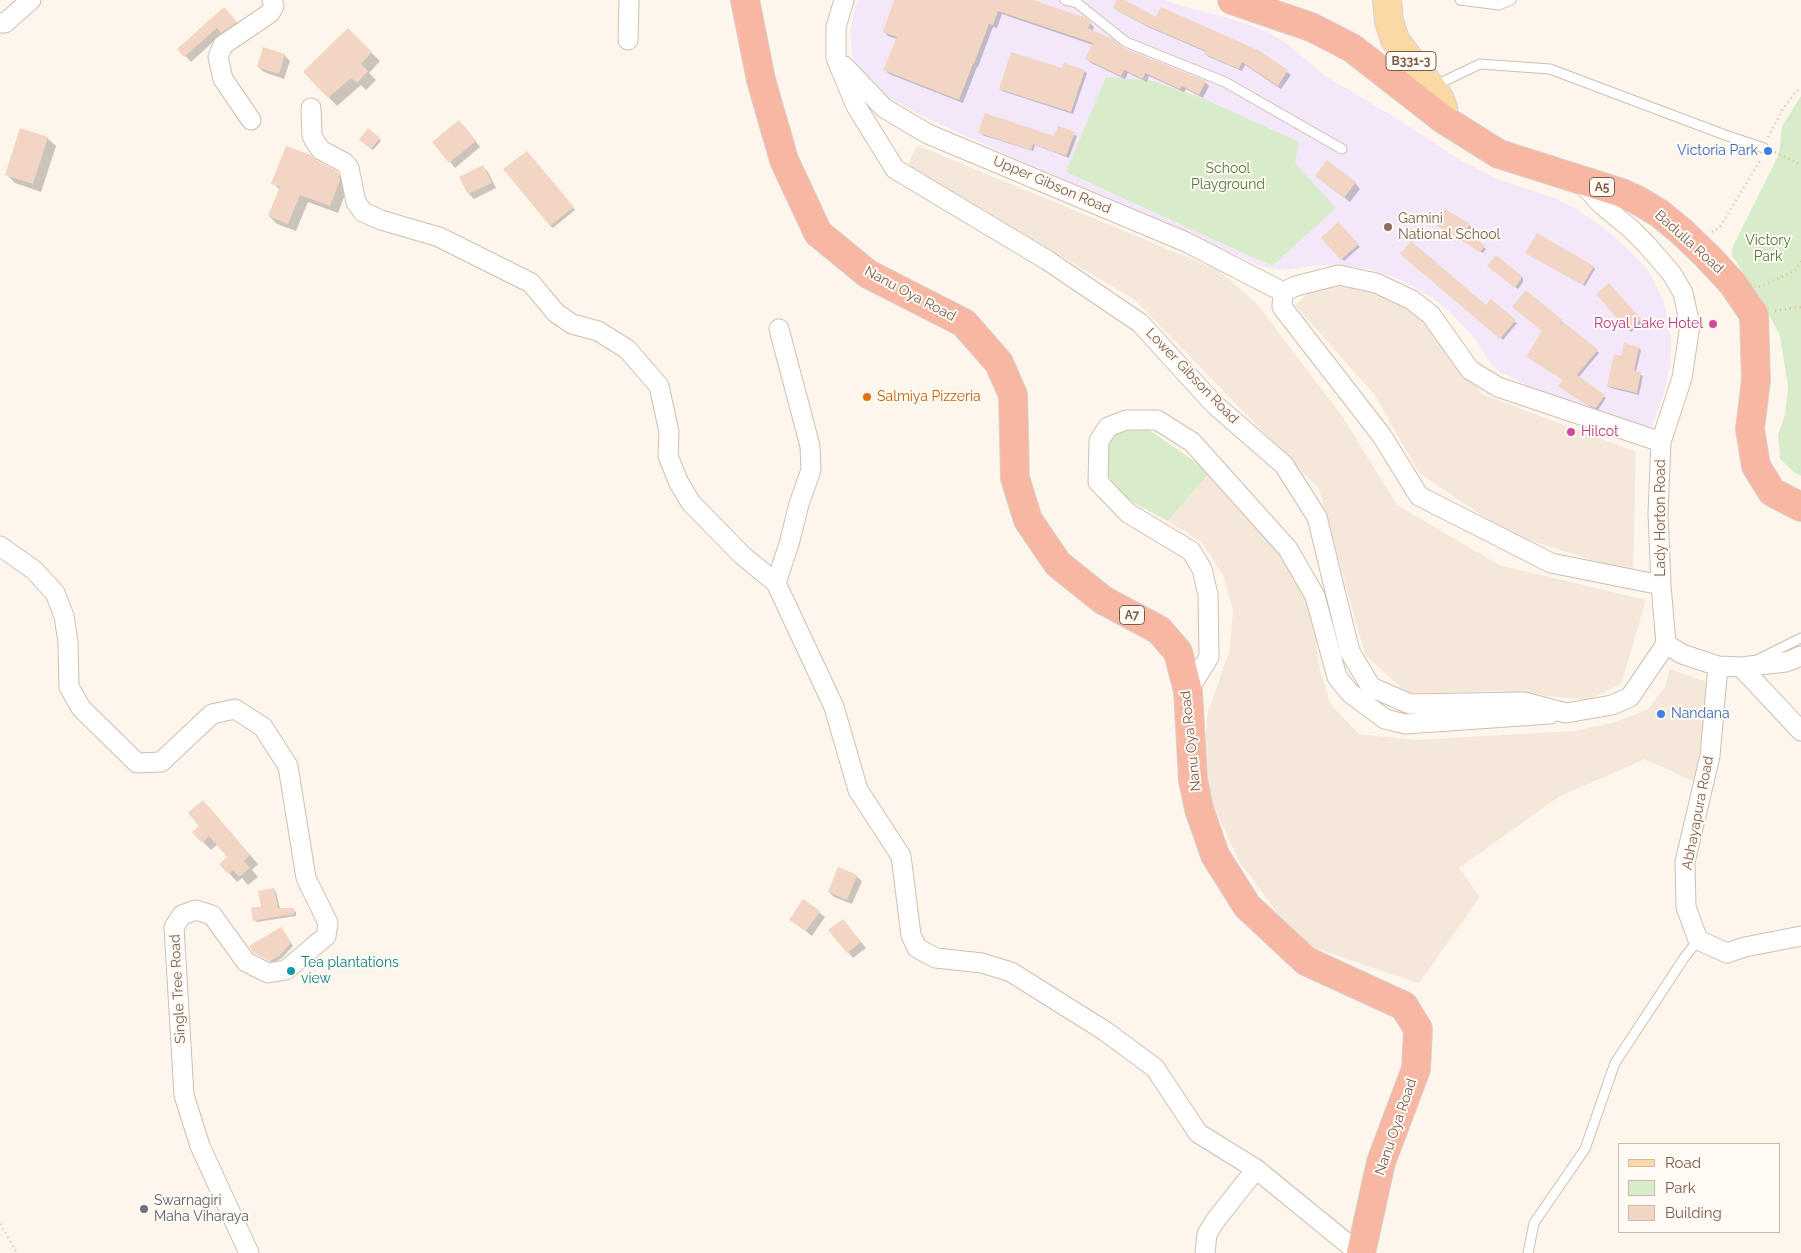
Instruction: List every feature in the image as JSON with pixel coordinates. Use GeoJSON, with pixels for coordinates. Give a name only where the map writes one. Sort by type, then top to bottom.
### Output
{"type":"FeatureCollection","features":[{"type":"Feature","properties":{"kind":"highway","name":"Nanu Oya Road"},"geometry":{"type":"LineString","coordinates":[[745,0],[762,80],[784,160],[818,233],[868,274],[964,323],[999,363],[1012,395],[1015,478],[1028,520],[1058,564],[1104,600],[1158,630],[1178,652],[1188,692],[1193,780],[1199,809],[1215,855],[1247,906],[1306,961],[1404,1006],[1418,1029],[1416,1069],[1381,1162],[1360,1253]]}},
{"type":"Feature","properties":{"kind":"highway","name":"Badulla Road"},"geometry":{"type":"LineString","coordinates":[[1232,0],[1311,27],[1352,48],[1444,119],[1499,154],[1637,200],[1659,213],[1718,266],[1748,305]]}},
{"type":"Feature","properties":{"kind":"highway"},"geometry":{"type":"LineString","coordinates":[[1748,305],[1756,380],[1750,429],[1756,466],[1772,492],[1801,507]]}},
{"type":"Feature","properties":{"kind":"main road","name":"B331-3"},"geometry":{"type":"LineString","coordinates":[[1387,0],[1389,21],[1395,40],[1440,99],[1444,119]]}},
{"type":"Feature","properties":{"kind":"street"},"geometry":{"type":"LineString","coordinates":[[0,23],[5,23],[31,0]]}},
{"type":"Feature","properties":{"kind":"street"},"geometry":{"type":"LineString","coordinates":[[250,120],[222,79],[218,57],[223,46],[270,13],[274,6],[272,0]]}},
{"type":"Feature","properties":{"kind":"street"},"geometry":{"type":"LineString","coordinates":[[628,40],[629,0]]}},
{"type":"Feature","properties":{"kind":"street"},"geometry":{"type":"LineString","coordinates":[[836,58],[836,27],[844,0]]}},
{"type":"Feature","properties":{"kind":"street","name":"Upper Gibson Road"},"geometry":{"type":"LineString","coordinates":[[836,58],[884,108],[928,134],[1186,242],[1283,292]]}},
{"type":"Feature","properties":{"kind":"street","name":"Lower Gibson Road"},"geometry":{"type":"LineString","coordinates":[[836,58],[856,106],[895,169],[1047,260],[1140,323],[1214,404],[1284,465],[1317,517],[1350,652],[1371,687],[1410,704],[1524,702],[1566,713],[1612,705],[1630,697],[1666,644]]}},
{"type":"Feature","properties":{"kind":"street"},"geometry":{"type":"LineString","coordinates":[[311,108],[312,135],[314,140],[321,150],[345,163],[348,168],[356,202],[363,212],[381,220],[439,237],[532,283],[556,312],[572,324],[598,331],[626,349],[659,386],[669,432],[668,456],[679,483],[691,503],[742,555],[776,583],[834,707],[858,790],[901,856],[911,935],[917,948],[936,958],[982,963],[1011,972],[1105,1031],[1155,1068],[1198,1133],[1256,1169],[1360,1253]]}},
{"type":"Feature","properties":{"kind":"street","name":"Lady Horton Road"},"geometry":{"type":"LineString","coordinates":[[1578,179],[1602,205],[1647,245],[1672,274],[1683,294],[1690,325],[1682,378],[1661,442],[1658,513],[1666,644]]}},
{"type":"Feature","properties":{"kind":"street"},"geometry":{"type":"LineString","coordinates":[[1661,442],[1498,387],[1470,370],[1431,316],[1412,300],[1376,283],[1339,275],[1296,286],[1283,292],[1282,307],[1382,436],[1419,496],[1551,563],[1661,585]]}},
{"type":"Feature","properties":{"kind":"street"},"geometry":{"type":"LineString","coordinates":[[776,583],[811,470],[810,446],[779,329]]}},
{"type":"Feature","properties":{"kind":"street"},"geometry":{"type":"LineString","coordinates":[[1188,692],[1208,657],[1208,595],[1202,569],[1191,551],[1128,513],[1098,482],[1099,441],[1108,427],[1126,420],[1157,420],[1192,442],[1288,548],[1315,596],[1337,677],[1350,693],[1385,719],[1405,724],[1566,713]]}},
{"type":"Feature","properties":{"kind":"street","name":"Single Tree Road"},"geometry":{"type":"LineString","coordinates":[[0,546],[34,570],[55,593],[64,616],[68,642],[69,687],[81,708],[137,762],[161,762],[212,714],[235,709],[263,727],[288,766],[306,878],[328,923],[326,936],[286,970],[268,973],[246,962],[212,914],[196,910],[182,915],[174,927],[184,1095],[200,1146],[249,1253]]}},
{"type":"Feature","properties":{"kind":"street"},"geometry":{"type":"LineString","coordinates":[[1666,644],[1682,654],[1718,666],[1741,667],[1796,662]]}},
{"type":"Feature","properties":{"kind":"street","name":"Abhayapura Road"},"geometry":{"type":"LineString","coordinates":[[1698,940],[1686,907],[1685,862],[1710,756],[1718,666]]}},
{"type":"Feature","properties":{"kind":"street"},"geometry":{"type":"LineString","coordinates":[[1741,667],[1801,731]]}},
{"type":"Feature","properties":{"kind":"street"},"geometry":{"type":"LineString","coordinates":[[1698,940],[1727,952],[1801,936]]}},
{"type":"Feature","properties":{"kind":"street"},"geometry":{"type":"LineString","coordinates":[[1205,1253],[1207,1234],[1256,1169]]}},
{"type":"Feature","properties":{"kind":"lane"},"geometry":{"type":"LineString","coordinates":[[1065,0],[1077,3],[1126,42],[1225,82],[1342,148]]}},
{"type":"Feature","properties":{"kind":"lane"},"geometry":{"type":"LineString","coordinates":[[1460,0],[1499,5],[1511,0]]}},
{"type":"Feature","properties":{"kind":"lane"},"geometry":{"type":"LineString","coordinates":[[1432,87],[1480,64],[1550,69],[1764,148]]}},
{"type":"Feature","properties":{"kind":"lane"},"geometry":{"type":"LineString","coordinates":[[1741,667],[1801,638]]}},
{"type":"Feature","properties":{"kind":"lane"},"geometry":{"type":"LineString","coordinates":[[1528,1253],[1534,1223],[1585,1149],[1615,1063],[1684,958],[1698,940]]}},
{"type":"Feature","properties":{"kind":"path"},"geometry":{"type":"LineString","coordinates":[[1692,242],[1720,227],[1762,157],[1770,132],[1784,106],[1796,91],[1801,89]]}},
{"type":"Feature","properties":{"kind":"path"},"geometry":{"type":"LineString","coordinates":[[1764,148],[1801,165]]}},
{"type":"Feature","properties":{"kind":"path"},"geometry":{"type":"LineString","coordinates":[[1748,305],[1795,271],[1801,261]]}},
{"type":"Feature","properties":{"kind":"path"},"geometry":{"type":"LineString","coordinates":[[1748,305],[1801,307]]}},
{"type":"Feature","properties":{"kind":"path"},"geometry":{"type":"LineString","coordinates":[[0,1224],[17,1253]]}},
{"type":"Feature","properties":{"kind":"shaded area","name":"Gamini National School"},"geometry":{"type":"Polygon","coordinates":[[[859,0],[1164,0],[1232,19],[1266,31],[1289,45],[1324,75],[1460,160],[1500,180],[1557,199],[1578,210],[1612,234],[1640,261],[1650,273],[1664,302],[1671,338],[1670,367],[1664,393],[1646,443],[1500,372],[1491,364],[1475,339],[1448,310],[1431,297],[1399,279],[1369,269],[1340,265],[1320,265],[1285,270],[1260,266],[1132,208],[1026,163],[924,117],[898,103],[881,93],[853,61],[850,32],[855,7],[859,0]]]}},
{"type":"Feature","properties":{"kind":"shaded area"},"geometry":{"type":"Polygon","coordinates":[[[917,145],[1218,270],[1257,304],[1342,416],[1397,505],[1499,565],[1646,600],[1621,684],[1588,700],[1498,691],[1408,694],[1365,655],[1319,489],[1135,300],[908,165],[917,145]]]}},
{"type":"Feature","properties":{"kind":"shaded area"},"geometry":{"type":"Polygon","coordinates":[[[1318,285],[1382,290],[1423,320],[1482,394],[1636,452],[1633,573],[1510,534],[1419,473],[1374,394],[1295,305],[1318,285]]]}},
{"type":"Feature","properties":{"kind":"shaded area"},"geometry":{"type":"Polygon","coordinates":[[[1210,472],[1298,574],[1314,625],[1319,667],[1331,705],[1359,734],[1415,740],[1575,731],[1615,722],[1647,710],[1665,687],[1670,669],[1710,683],[1697,783],[1645,759],[1560,796],[1459,868],[1480,897],[1419,983],[1314,948],[1288,927],[1239,861],[1203,783],[1207,715],[1230,649],[1233,610],[1223,575],[1202,543],[1168,521],[1210,472]]]}},
{"type":"Feature","properties":{"kind":"green space","name":"School Playground"},"geometry":{"type":"Polygon","coordinates":[[[1106,77],[1153,81],[1202,98],[1299,142],[1295,163],[1336,208],[1272,266],[1066,172],[1106,77]]]}},
{"type":"Feature","properties":{"kind":"green space","name":"Victory Park"},"geometry":{"type":"Polygon","coordinates":[[[1801,96],[1801,476],[1780,459],[1778,435],[1785,415],[1788,387],[1780,336],[1760,297],[1732,256],[1732,248],[1779,154],[1782,126],[1801,96]]]}},
{"type":"Feature","properties":{"kind":"green space"},"geometry":{"type":"Polygon","coordinates":[[[1145,427],[1210,472],[1168,521],[1123,497],[1104,470],[1110,435],[1145,427]]]}},
{"type":"Feature","properties":{"kind":"building"},"geometry":{"type":"Polygon","coordinates":[[[894,0],[1033,0],[1086,18],[1091,22],[1088,28],[1114,40],[1123,48],[1206,81],[1199,95],[1182,86],[1180,89],[1145,73],[1143,79],[1124,70],[1121,76],[1085,59],[1093,43],[998,11],[993,25],[989,24],[959,100],[883,70],[897,37],[883,32],[894,0]]]}},
{"type":"Feature","properties":{"kind":"building"},"geometry":{"type":"Polygon","coordinates":[[[1117,0],[1125,0],[1156,17],[1161,7],[1258,50],[1288,70],[1278,86],[1242,62],[1239,69],[1204,54],[1206,51],[1143,24],[1113,8],[1117,0]]]}},
{"type":"Feature","properties":{"kind":"building"},"geometry":{"type":"Polygon","coordinates":[[[224,7],[237,22],[221,33],[217,28],[184,57],[177,49],[224,7]]]}},
{"type":"Feature","properties":{"kind":"building"},"geometry":{"type":"Polygon","coordinates":[[[348,28],[372,52],[361,64],[368,71],[357,83],[351,78],[328,98],[303,72],[348,28]]]}},
{"type":"Feature","properties":{"kind":"building"},"geometry":{"type":"Polygon","coordinates":[[[263,47],[285,54],[279,74],[257,67],[263,47]]]}},
{"type":"Feature","properties":{"kind":"building"},"geometry":{"type":"Polygon","coordinates":[[[1011,52],[1062,68],[1064,63],[1085,70],[1071,112],[999,89],[1011,52]]]}},
{"type":"Feature","properties":{"kind":"building"},"geometry":{"type":"Polygon","coordinates":[[[985,113],[1054,136],[1058,126],[1075,132],[1066,156],[1033,144],[1031,150],[978,133],[985,113]]]}},
{"type":"Feature","properties":{"kind":"building"},"geometry":{"type":"Polygon","coordinates":[[[459,120],[476,141],[449,163],[432,142],[459,120]]]}},
{"type":"Feature","properties":{"kind":"building"},"geometry":{"type":"Polygon","coordinates":[[[20,128],[48,137],[33,184],[5,175],[20,128]]]}},
{"type":"Feature","properties":{"kind":"building"},"geometry":{"type":"Polygon","coordinates":[[[368,128],[380,138],[371,149],[359,140],[368,128]]]}},
{"type":"Feature","properties":{"kind":"building"},"geometry":{"type":"Polygon","coordinates":[[[286,146],[311,155],[316,160],[338,172],[340,180],[330,206],[300,195],[288,224],[268,216],[280,187],[271,184],[286,146]]]}},
{"type":"Feature","properties":{"kind":"building"},"geometry":{"type":"Polygon","coordinates":[[[527,151],[574,207],[550,226],[503,169],[527,151]]]}},
{"type":"Feature","properties":{"kind":"building"},"geometry":{"type":"Polygon","coordinates":[[[1327,160],[1356,182],[1344,198],[1315,176],[1327,160]]]}},
{"type":"Feature","properties":{"kind":"building"},"geometry":{"type":"Polygon","coordinates":[[[483,165],[492,183],[468,194],[459,177],[483,165]]]}},
{"type":"Feature","properties":{"kind":"building"},"geometry":{"type":"Polygon","coordinates":[[[1445,209],[1470,224],[1466,231],[1485,246],[1480,252],[1436,225],[1445,209]]]}},
{"type":"Feature","properties":{"kind":"building"},"geometry":{"type":"Polygon","coordinates":[[[1338,222],[1359,244],[1341,260],[1321,238],[1338,222]]]}},
{"type":"Feature","properties":{"kind":"building"},"geometry":{"type":"Polygon","coordinates":[[[1537,233],[1594,266],[1583,285],[1525,253],[1537,233]]]}},
{"type":"Feature","properties":{"kind":"building"},"geometry":{"type":"Polygon","coordinates":[[[1411,241],[1486,305],[1491,299],[1516,320],[1500,339],[1400,254],[1411,241]]]}},
{"type":"Feature","properties":{"kind":"building"},"geometry":{"type":"Polygon","coordinates":[[[1496,255],[1521,275],[1521,279],[1515,288],[1487,266],[1496,255]]]}},
{"type":"Feature","properties":{"kind":"building"},"geometry":{"type":"Polygon","coordinates":[[[1609,283],[1641,319],[1628,331],[1596,294],[1609,283]]]}},
{"type":"Feature","properties":{"kind":"building"},"geometry":{"type":"Polygon","coordinates":[[[1526,290],[1562,320],[1560,325],[1564,322],[1598,350],[1577,375],[1605,395],[1596,408],[1585,404],[1558,386],[1563,380],[1526,357],[1542,331],[1512,307],[1526,290]]]}},
{"type":"Feature","properties":{"kind":"building"},"geometry":{"type":"Polygon","coordinates":[[[1624,343],[1639,347],[1634,371],[1641,372],[1637,393],[1607,386],[1614,354],[1621,356],[1624,343]]]}},
{"type":"Feature","properties":{"kind":"building"},"geometry":{"type":"Polygon","coordinates":[[[203,800],[250,855],[244,861],[250,868],[239,877],[233,870],[228,874],[219,864],[227,857],[209,836],[202,843],[192,832],[199,826],[188,813],[203,800]]]}},
{"type":"Feature","properties":{"kind":"building"},"geometry":{"type":"Polygon","coordinates":[[[838,867],[857,875],[847,900],[828,892],[838,867]]]}},
{"type":"Feature","properties":{"kind":"building"},"geometry":{"type":"Polygon","coordinates":[[[274,888],[278,908],[294,908],[294,914],[253,921],[251,907],[261,907],[258,891],[274,888]]]}},
{"type":"Feature","properties":{"kind":"building"},"geometry":{"type":"Polygon","coordinates":[[[803,899],[820,911],[806,931],[789,920],[803,899]]]}},
{"type":"Feature","properties":{"kind":"building"},"geometry":{"type":"Polygon","coordinates":[[[843,919],[861,942],[847,953],[828,930],[843,919]]]}},
{"type":"Feature","properties":{"kind":"building"},"geometry":{"type":"Polygon","coordinates":[[[281,927],[291,943],[279,956],[270,961],[254,953],[249,946],[281,927]]]}},
{"type":"Feature","properties":{"kind":"place","name":"Victoria Park"},"geometry":{"type":"Point","coordinates":[1768,151]}},
{"type":"Feature","properties":{"kind":"place","name":"Gamini National School"},"geometry":{"type":"Point","coordinates":[1388,227]}},
{"type":"Feature","properties":{"kind":"place","name":"Royal Lake Hotel"},"geometry":{"type":"Point","coordinates":[1713,324]}},
{"type":"Feature","properties":{"kind":"place","name":"Salmiya Pizzeria"},"geometry":{"type":"Point","coordinates":[867,397]}},
{"type":"Feature","properties":{"kind":"place","name":"Hilcot"},"geometry":{"type":"Point","coordinates":[1571,432]}},
{"type":"Feature","properties":{"kind":"place","name":"Nandana"},"geometry":{"type":"Point","coordinates":[1661,714]}},
{"type":"Feature","properties":{"kind":"place","name":"Tea plantations view"},"geometry":{"type":"Point","coordinates":[291,971]}},
{"type":"Feature","properties":{"kind":"place","name":"Swarnagiri Maha Viharaya"},"geometry":{"type":"Point","coordinates":[144,1209]}}]}
